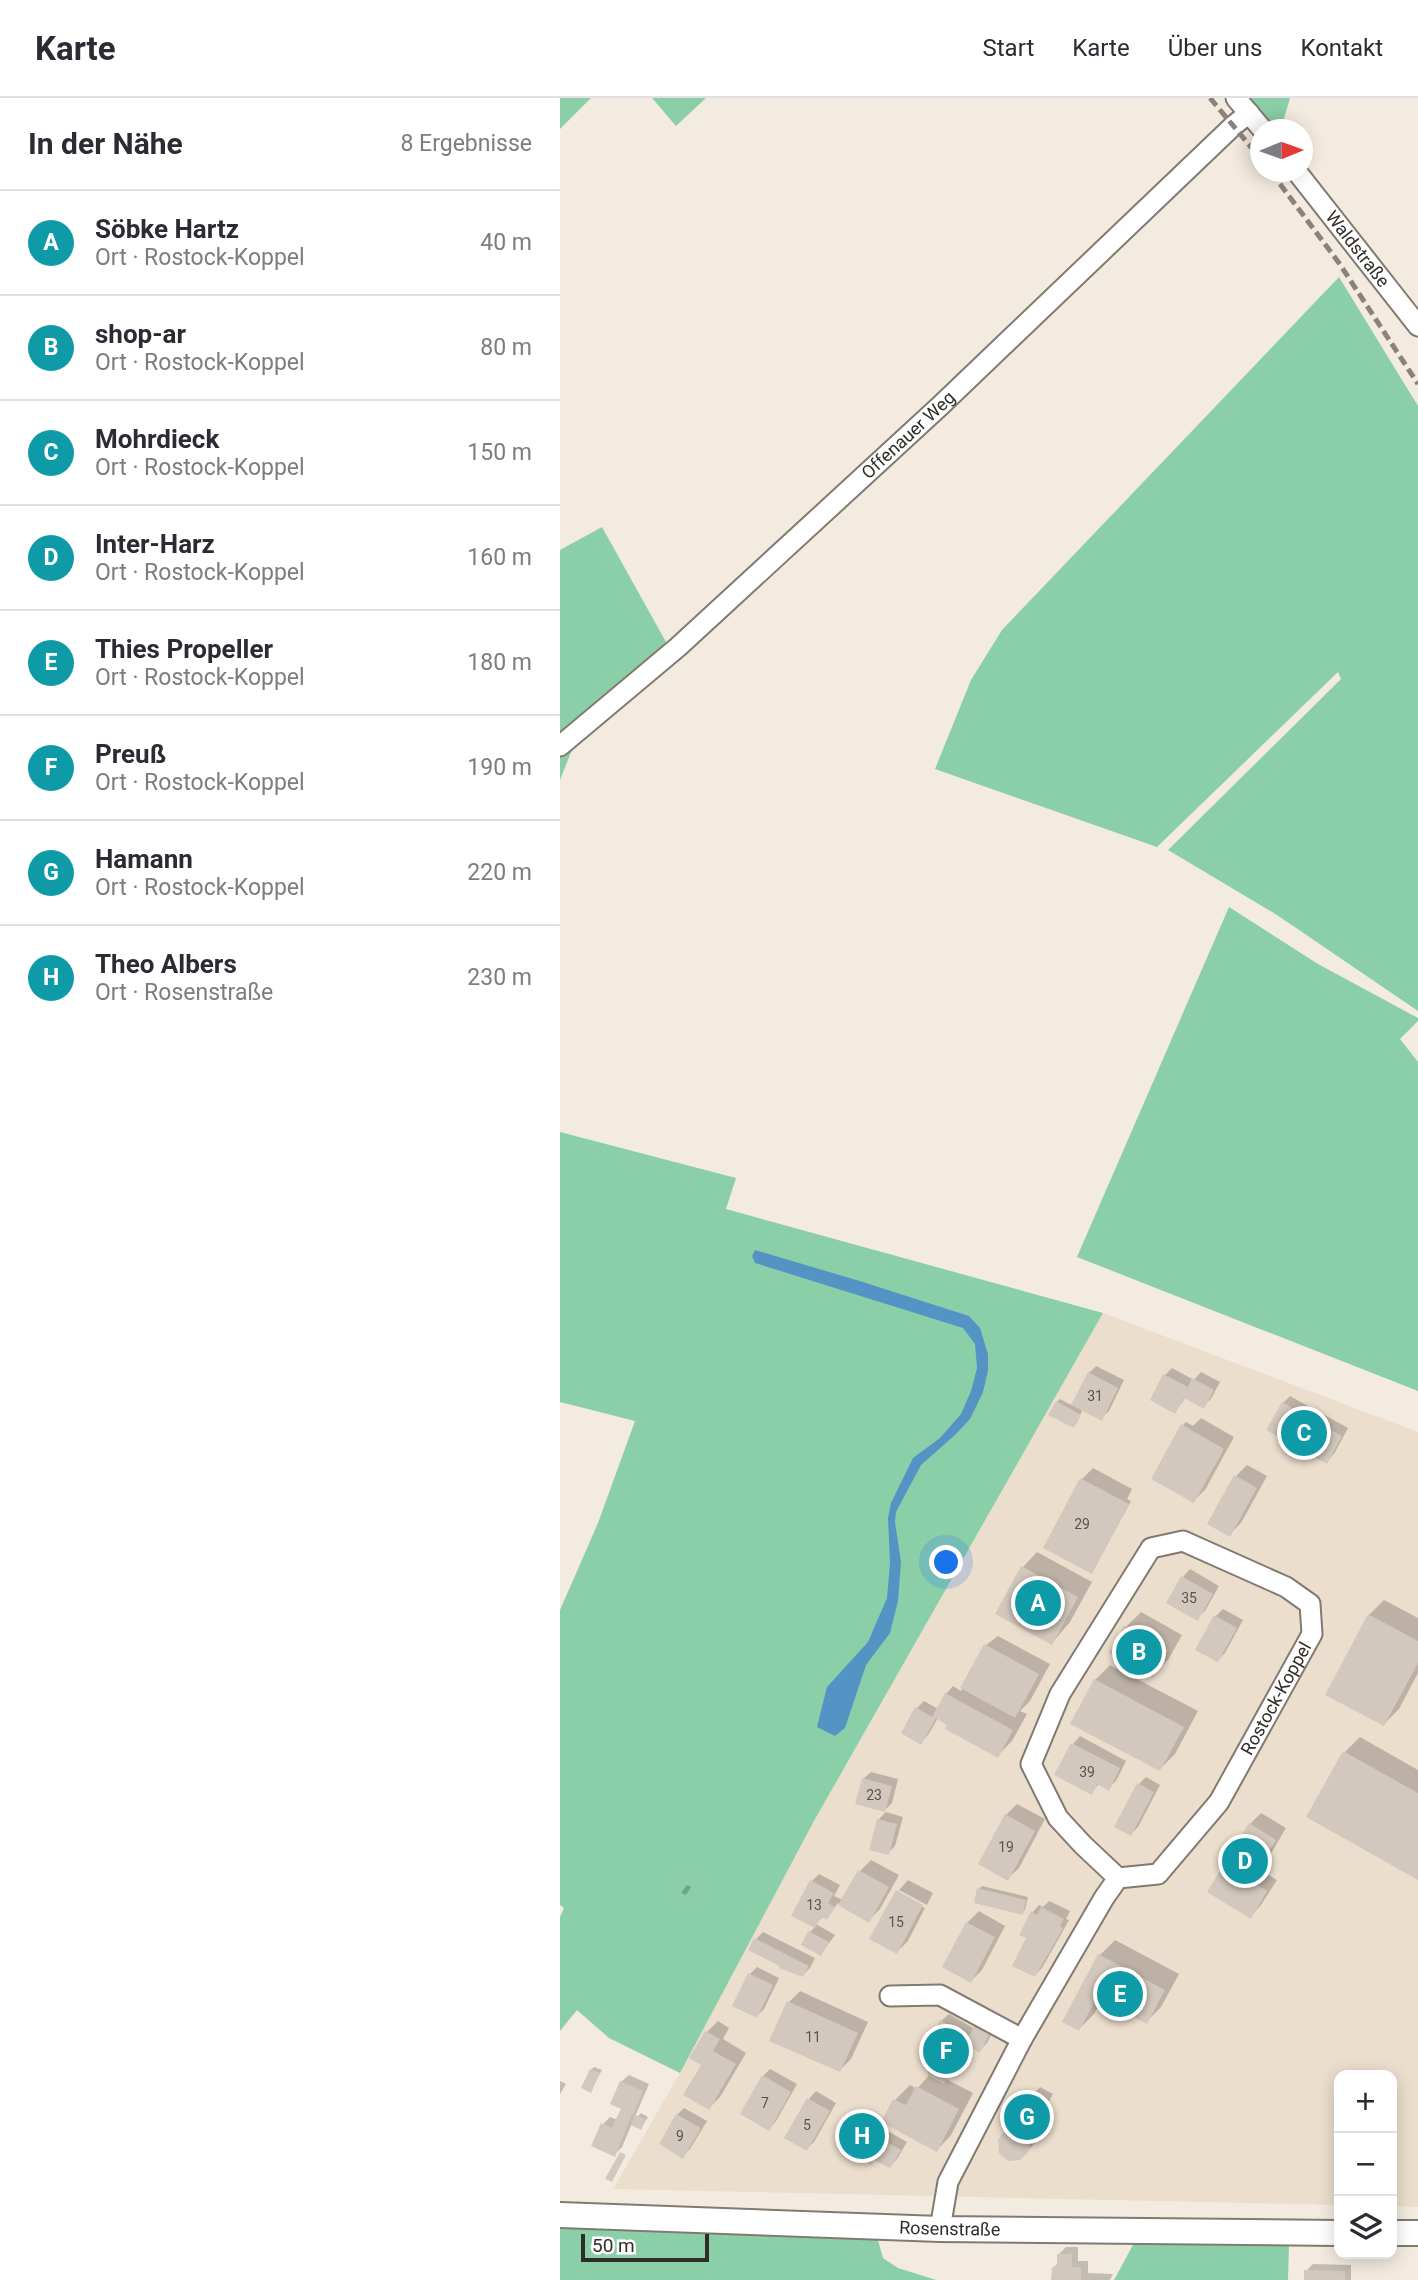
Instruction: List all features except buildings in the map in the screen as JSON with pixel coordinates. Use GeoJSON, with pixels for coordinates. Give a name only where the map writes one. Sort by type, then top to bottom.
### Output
{"type":"FeatureCollection","features":[{"type":"Feature","properties":{"kind":"main road","name":"Rosenstraße"},"geometry":{"type":"LineString","coordinates":[[560,2215],[940,2229],[1334,2233]]}},
{"type":"Feature","properties":{"kind":"main road"},"geometry":{"type":"LineString","coordinates":[[1397,2233],[1418,2234]]}},
{"type":"Feature","properties":{"kind":"street","name":"Offenauer Weg"},"geometry":{"type":"LineString","coordinates":[[560,746],[708,620],[940,406],[1233,125],[1242,106]]}},
{"type":"Feature","properties":{"kind":"street","name":"Waldstraße"},"geometry":{"type":"LineString","coordinates":[[1305,182],[1418,326]]}},
{"type":"Feature","properties":{"kind":"street","name":"Rostock-Koppel"},"geometry":{"type":"LineString","coordinates":[[1183,1541],[1286,1587],[1310,1604],[1312,1634],[1219,1802],[1158,1874],[1118,1878],[1083,1846],[1058,1818],[1031,1763],[1060,1695],[1151,1548],[1183,1541]]}},
{"type":"Feature","properties":{"kind":"street"},"geometry":{"type":"LineString","coordinates":[[940,2229],[948,2182],[1022,2039],[1118,1878]]}},
{"type":"Feature","properties":{"kind":"street"},"geometry":{"type":"LineString","coordinates":[[890,1996],[940,1995],[1022,2039]]}},
{"type":"Feature","properties":{"kind":"shaded area"},"geometry":{"type":"Polygon","coordinates":[[[1103,1313],[1418,1432],[1418,2207],[1397,2206],[1397,2070],[1334,2070],[1334,2205],[613,2189],[680,2073],[814,1821],[1103,1313]]]}},
{"type":"Feature","properties":{"kind":"green space"},"geometry":{"type":"Polygon","coordinates":[[[560,98],[591,98],[560,129],[560,98]]]}},
{"type":"Feature","properties":{"kind":"green space"},"geometry":{"type":"Polygon","coordinates":[[[652,98],[706,98],[676,126],[652,98]]]}},
{"type":"Feature","properties":{"kind":"green space"},"geometry":{"type":"Polygon","coordinates":[[[1246,98],[1290,98],[1284,119],[1268,119],[1246,98]]]}},
{"type":"Feature","properties":{"kind":"green space"},"geometry":{"type":"Polygon","coordinates":[[[1339,277],[1418,406],[1418,1011],[1277,915],[1168,850],[1341,679],[1338,672],[1157,847],[935,769],[971,680],[1002,630],[1339,277]]]}},
{"type":"Feature","properties":{"kind":"green space"},"geometry":{"type":"Polygon","coordinates":[[[602,527],[666,642],[575,742],[560,780],[560,550],[602,527]]]}},
{"type":"Feature","properties":{"kind":"green space"},"geometry":{"type":"Polygon","coordinates":[[[1229,907],[1318,964],[1418,1018],[1400,1039],[1418,1062],[1418,1391],[1077,1257],[1229,907]]]}},
{"type":"Feature","properties":{"kind":"green space"},"geometry":{"type":"Polygon","coordinates":[[[560,1132],[736,1178],[726,1209],[1103,1313],[814,1821],[680,2073],[609,2038],[577,2010],[560,2031],[560,1917],[564,1908],[560,1905],[560,1610],[598,1523],[635,1421],[560,1402],[560,1132]]]}},
{"type":"Feature","properties":{"kind":"green space"},"geometry":{"type":"Polygon","coordinates":[[[560,2224],[877,2237],[883,2258],[898,2268],[936,2280],[560,2280],[560,2224]]]}},
{"type":"Feature","properties":{"kind":"green space"},"geometry":{"type":"Polygon","coordinates":[[[1134,2243],[1289,2245],[1288,2280],[1114,2280],[1134,2243]]]}},
{"type":"Feature","properties":{"kind":"water"},"geometry":{"type":"Polygon","coordinates":[[[755,1250],[969,1316],[980,1328],[988,1354],[988,1371],[983,1392],[970,1419],[921,1465],[896,1512],[901,1562],[898,1601],[890,1633],[866,1665],[845,1728],[835,1736],[817,1727],[827,1687],[868,1642],[887,1598],[890,1563],[888,1518],[891,1503],[913,1458],[940,1438],[961,1414],[977,1368],[975,1344],[963,1328],[755,1263],[752,1256],[755,1250]]]}},
{"type":"Feature","properties":{"kind":"railway"},"geometry":{"type":"LineString","coordinates":[[1210,98],[1250,146]]}},
{"type":"Feature","properties":{"kind":"railway"},"geometry":{"type":"LineString","coordinates":[[1278,182],[1339,263],[1418,384]]}},
{"type":"Feature","properties":{"kind":"place","name":"Mohrdieck"},"geometry":{"type":"Point","coordinates":[1304,1433]}},
{"type":"Feature","properties":{"kind":"place","name":"Söbke Hartz"},"geometry":{"type":"Point","coordinates":[1038,1603]}},
{"type":"Feature","properties":{"kind":"place","name":"shop-ar"},"geometry":{"type":"Point","coordinates":[1139,1652]}},
{"type":"Feature","properties":{"kind":"place","name":"Inter-Harz"},"geometry":{"type":"Point","coordinates":[1245,1861]}},
{"type":"Feature","properties":{"kind":"place","name":"Thies Propeller"},"geometry":{"type":"Point","coordinates":[1120,1994]}},
{"type":"Feature","properties":{"kind":"place","name":"Preuß"},"geometry":{"type":"Point","coordinates":[946,2051]}},
{"type":"Feature","properties":{"kind":"place","name":"Hamann"},"geometry":{"type":"Point","coordinates":[1027,2117]}},
{"type":"Feature","properties":{"kind":"place","name":"Theo Albers"},"geometry":{"type":"Point","coordinates":[862,2136]}}]}
